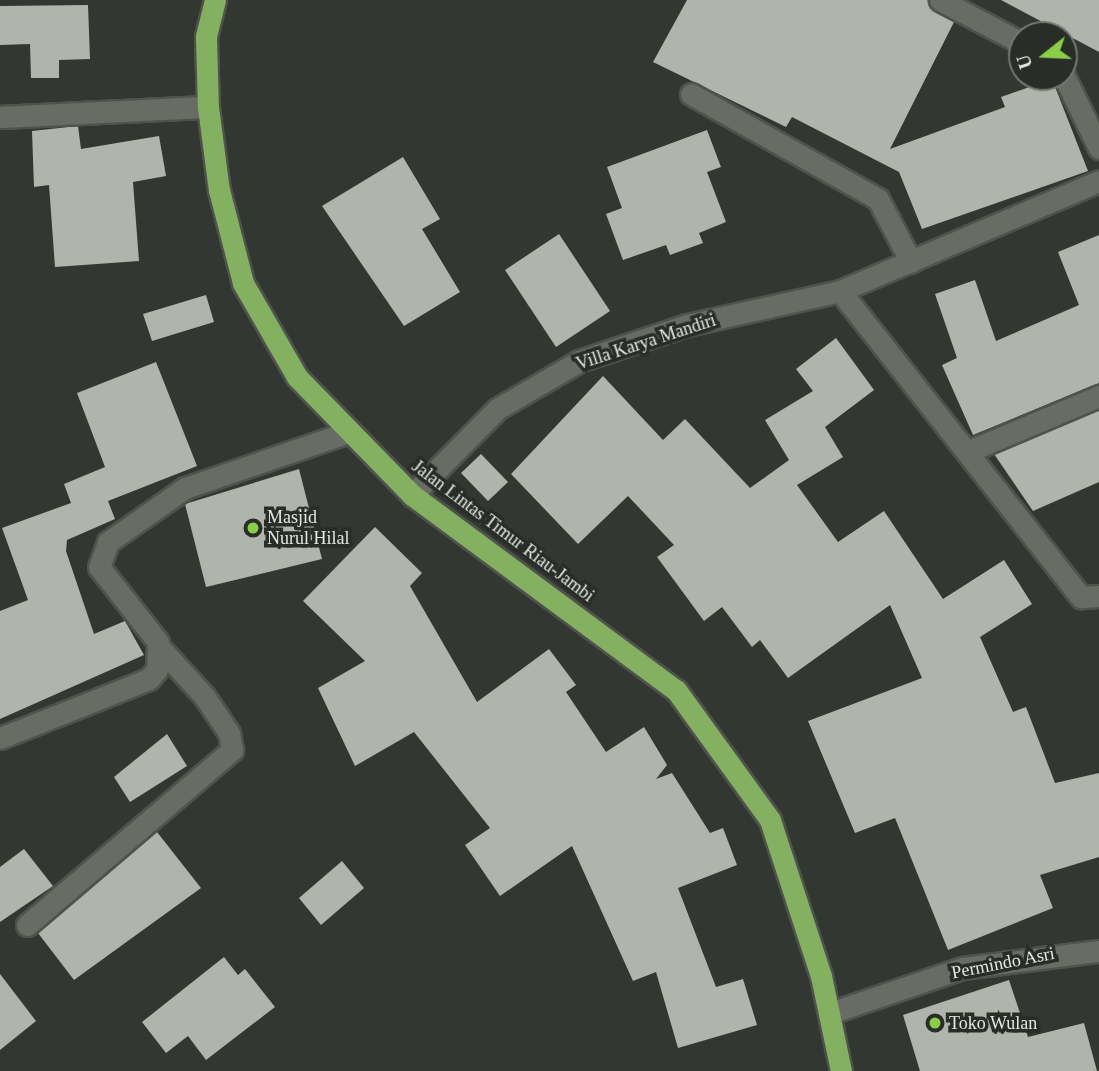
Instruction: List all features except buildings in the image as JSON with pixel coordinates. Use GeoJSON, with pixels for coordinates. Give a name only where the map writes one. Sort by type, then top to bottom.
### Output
{"type":"FeatureCollection","features":[{"type":"Feature","properties":{"kind":"highway","name":"Jalan Lintas Timur Riau-Jambi"},"geometry":{"type":"LineString","coordinates":[[215,0],[206,37],[208,107],[243,284],[297,377],[346,433],[412,495],[676,690],[770,820],[830,1013],[841,1071]]}},
{"type":"Feature","properties":{"kind":"street"},"geometry":{"type":"LineString","coordinates":[[940,0],[1008,36]]}},
{"type":"Feature","properties":{"kind":"street"},"geometry":{"type":"LineString","coordinates":[[1071,91],[1099,148]]}},
{"type":"Feature","properties":{"kind":"street"},"geometry":{"type":"LineString","coordinates":[[691,94],[878,198],[911,262]]}},
{"type":"Feature","properties":{"kind":"street"},"geometry":{"type":"LineString","coordinates":[[0,117],[208,107]]}},
{"type":"Feature","properties":{"kind":"street","name":"Villa Karya Mandiri"},"geometry":{"type":"LineString","coordinates":[[412,495],[497,409],[579,361],[687,325],[840,291],[1099,181]]}},
{"type":"Feature","properties":{"kind":"street"},"geometry":{"type":"LineString","coordinates":[[840,291],[969,451],[1081,597],[1099,596]]}},
{"type":"Feature","properties":{"kind":"street"},"geometry":{"type":"LineString","coordinates":[[969,451],[1099,396]]}},
{"type":"Feature","properties":{"kind":"street"},"geometry":{"type":"LineString","coordinates":[[27,925],[232,750],[229,733],[205,697],[162,650],[99,567],[108,542],[185,488],[346,433]]}},
{"type":"Feature","properties":{"kind":"street"},"geometry":{"type":"LineString","coordinates":[[0,738],[149,679],[162,650]]}},
{"type":"Feature","properties":{"kind":"street","name":"Permindo Asri"},"geometry":{"type":"LineString","coordinates":[[830,1013],[962,968],[1099,951]]}},
{"type":"Feature","properties":{"kind":"place","name":"Masjid Nurul Hilal"},"geometry":{"type":"Point","coordinates":[253,528]}},
{"type":"Feature","properties":{"kind":"place","name":"Toko Wulan"},"geometry":{"type":"Point","coordinates":[935,1023]}}]}
